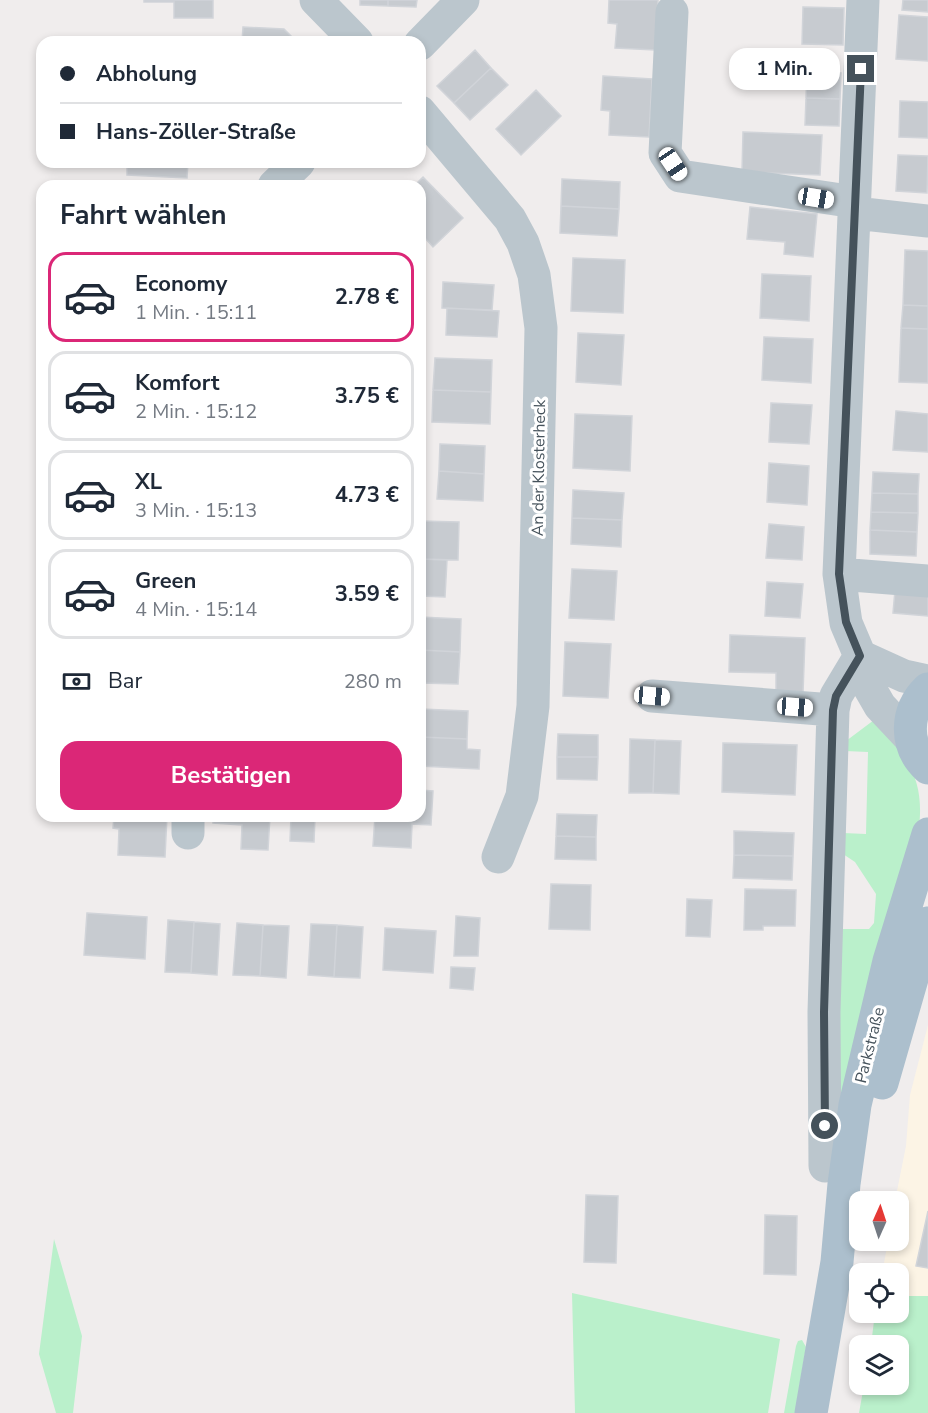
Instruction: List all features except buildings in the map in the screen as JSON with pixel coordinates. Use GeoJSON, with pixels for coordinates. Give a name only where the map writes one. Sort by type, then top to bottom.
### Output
{"type":"FeatureCollection","features":[{"type":"Feature","properties":{"kind":"main road"},"geometry":{"type":"LineString","coordinates":[[923,762],[912,713],[928,689]]}},
{"type":"Feature","properties":{"kind":"main road","name":"Parkstraße"},"geometry":{"type":"LineString","coordinates":[[811,1413],[837,1262],[848,1134],[889,961],[928,834]]}},
{"type":"Feature","properties":{"kind":"main road","name":"Parkstraße"},"geometry":{"type":"LineString","coordinates":[[848,1134],[874,1109],[928,923]]}},
{"type":"Feature","properties":{"kind":"street"},"geometry":{"type":"LineString","coordinates":[[316,0],[351,36]]}},
{"type":"Feature","properties":{"kind":"street"},"geometry":{"type":"LineString","coordinates":[[426,38],[463,0]]}},
{"type":"Feature","properties":{"kind":"street"},"geometry":{"type":"LineString","coordinates":[[863,0],[839,574],[846,622],[860,656],[865,680],[880,706],[923,762]]}},
{"type":"Feature","properties":{"kind":"street"},"geometry":{"type":"LineString","coordinates":[[672,12],[665,153],[680,176],[928,221]]}},
{"type":"Feature","properties":{"kind":"street","name":"An der Klosterheck"},"geometry":{"type":"LineString","coordinates":[[426,119],[510,219],[523,243],[534,274],[539,302],[541,328],[533,706],[522,796],[498,857]]}},
{"type":"Feature","properties":{"kind":"street"},"geometry":{"type":"LineString","coordinates":[[280,180],[293,168]]}},
{"type":"Feature","properties":{"kind":"street"},"geometry":{"type":"LineString","coordinates":[[839,574],[928,581]]}},
{"type":"Feature","properties":{"kind":"street"},"geometry":{"type":"LineString","coordinates":[[860,656],[904,676],[928,681]]}},
{"type":"Feature","properties":{"kind":"street"},"geometry":{"type":"LineString","coordinates":[[825,1166],[848,1134],[824,1012],[833,710],[836,696],[860,656]]}},
{"type":"Feature","properties":{"kind":"street"},"geometry":{"type":"LineString","coordinates":[[652,696],[833,710]]}},
{"type":"Feature","properties":{"kind":"shaded area"},"geometry":{"type":"Polygon","coordinates":[[[928,1025],[928,1296],[909,1296],[909,1263],[884,1263],[886,1251],[909,1251],[909,1191],[897,1191],[906,1146],[910,1095],[928,1025]]]}},
{"type":"Feature","properties":{"kind":"green space"},"geometry":{"type":"Polygon","coordinates":[[[878,717],[904,756],[916,781],[920,809],[919,827],[846,1109],[836,1106],[841,929],[869,929],[874,923],[876,894],[855,862],[843,854],[843,833],[866,834],[868,752],[845,751],[846,741],[878,717]]]}},
{"type":"Feature","properties":{"kind":"green space"},"geometry":{"type":"Polygon","coordinates":[[[54,1239],[82,1336],[73,1413],[56,1413],[39,1354],[54,1239]]]}},
{"type":"Feature","properties":{"kind":"green space"},"geometry":{"type":"Polygon","coordinates":[[[572,1293],[780,1339],[768,1413],[575,1413],[572,1293]]]}},
{"type":"Feature","properties":{"kind":"green space"},"geometry":{"type":"Polygon","coordinates":[[[909,1296],[928,1296],[928,1413],[859,1413],[862,1395],[909,1395],[909,1335],[872,1335],[874,1323],[909,1323],[909,1296]]]}},
{"type":"Feature","properties":{"kind":"green space"},"geometry":{"type":"Polygon","coordinates":[[[802,1340],[806,1347],[795,1413],[784,1413],[796,1346],[798,1341],[802,1340]]]}},
{"type":"Feature","properties":{"kind":"route"},"geometry":{"type":"LineString","coordinates":[[825,1126],[824,1012],[833,710],[836,696],[860,656],[846,622],[839,574],[861,69]]}}]}
